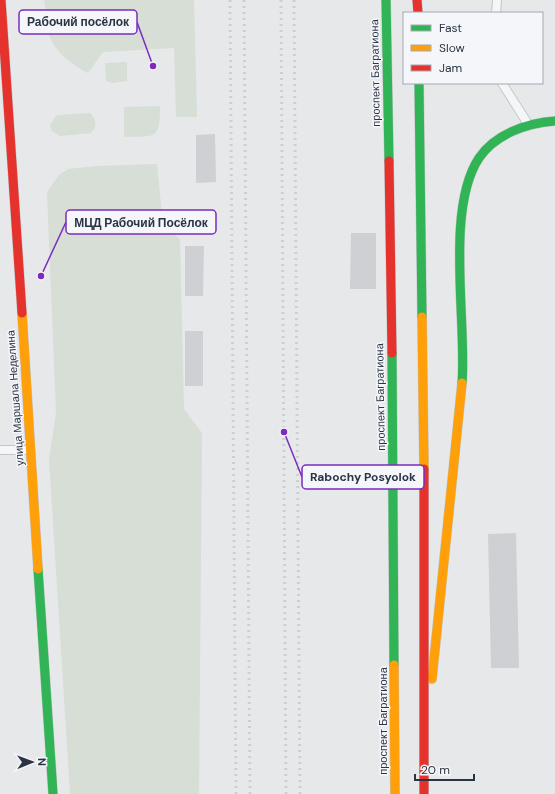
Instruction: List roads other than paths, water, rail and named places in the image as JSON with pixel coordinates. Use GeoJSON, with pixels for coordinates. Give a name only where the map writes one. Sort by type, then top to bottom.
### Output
{"type":"FeatureCollection","features":[{"type":"Feature","properties":{"kind":"main road","name":"улица Маршала Неделина"},"geometry":{"type":"LineString","coordinates":[[1,0],[9,173],[30,450],[53,794]]}},
{"type":"Feature","properties":{"kind":"main road","name":"проспект Багратиона"},"geometry":{"type":"LineString","coordinates":[[386,0],[393,424],[396,794]]}},
{"type":"Feature","properties":{"kind":"main road"},"geometry":{"type":"LineString","coordinates":[[418,0],[418,12]]}},
{"type":"Feature","properties":{"kind":"main road"},"geometry":{"type":"LineString","coordinates":[[419,84],[424,424],[424,794]]}},
{"type":"Feature","properties":{"kind":"main road"},"geometry":{"type":"LineString","coordinates":[[424,764],[462,378],[461,233],[464,201],[471,174],[478,159],[502,138],[528,124],[555,121]]}},
{"type":"Feature","properties":{"kind":"lane"},"geometry":{"type":"LineString","coordinates":[[496,12],[497,0]]}},
{"type":"Feature","properties":{"kind":"lane"},"geometry":{"type":"LineString","coordinates":[[503,84],[528,124]]}},
{"type":"Feature","properties":{"kind":"lane"},"geometry":{"type":"LineString","coordinates":[[0,450],[30,450]]}},
{"type":"Feature","properties":{"kind":"railway"},"geometry":{"type":"LineString","coordinates":[[230,0],[236,794]]}},
{"type":"Feature","properties":{"kind":"railway"},"geometry":{"type":"LineString","coordinates":[[244,0],[250,794]]}},
{"type":"Feature","properties":{"kind":"railway"},"geometry":{"type":"LineString","coordinates":[[281,0],[286,794]]}},
{"type":"Feature","properties":{"kind":"railway"},"geometry":{"type":"LineString","coordinates":[[294,0],[300,794]]}},
{"type":"Feature","properties":{"kind":"place","name":"Рабочий посёлок"},"geometry":{"type":"Point","coordinates":[153,66]}},
{"type":"Feature","properties":{"kind":"place","name":"МЦД Рабочий Посёлок"},"geometry":{"type":"Point","coordinates":[41,276]}},
{"type":"Feature","properties":{"kind":"place","name":"Rabochy Posyolok"},"geometry":{"type":"Point","coordinates":[284,432]}}]}
